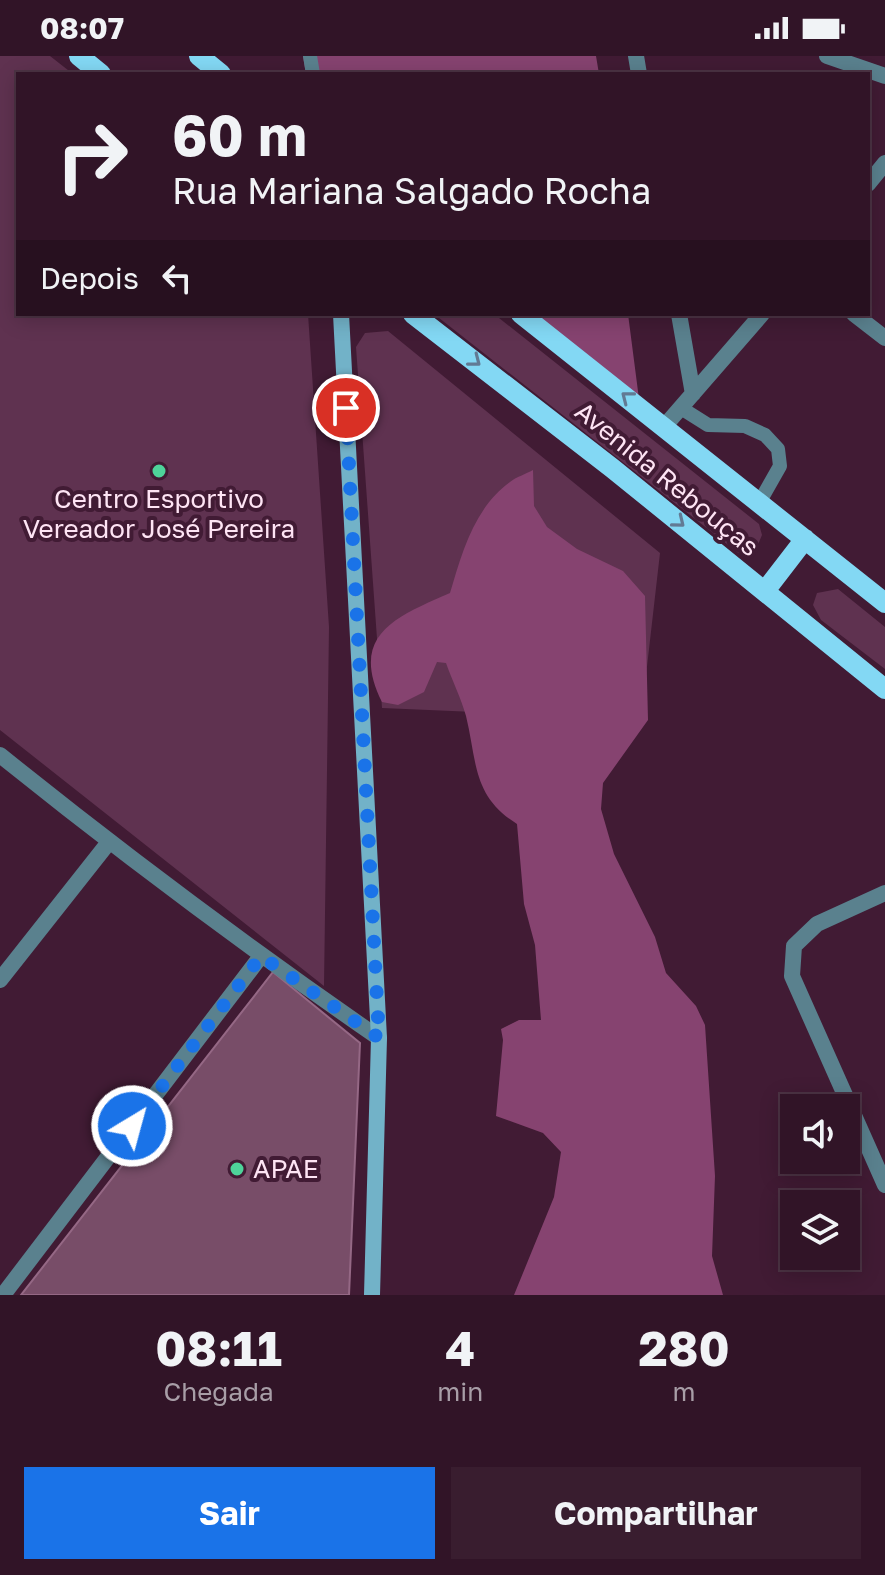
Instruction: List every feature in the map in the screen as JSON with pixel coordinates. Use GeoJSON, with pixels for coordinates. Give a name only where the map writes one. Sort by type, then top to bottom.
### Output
{"type":"FeatureCollection","features":[{"type":"Feature","properties":{"kind":"main road"},"geometry":{"type":"LineString","coordinates":[[79,56],[99,72]]}},
{"type":"Feature","properties":{"kind":"main road"},"geometry":{"type":"LineString","coordinates":[[199,56],[219,72]]}},
{"type":"Feature","properties":{"kind":"main road","name":"Avenida Rebouças"},"geometry":{"type":"LineString","coordinates":[[416,316],[612,468],[885,689]]}},
{"type":"Feature","properties":{"kind":"main road","name":"Avenida Rebouças"},"geometry":{"type":"LineString","coordinates":[[523,316],[885,603]]}},
{"type":"Feature","properties":{"kind":"main road"},"geometry":{"type":"LineString","coordinates":[[765,591],[805,539]]}},
{"type":"Feature","properties":{"kind":"street"},"geometry":{"type":"LineString","coordinates":[[827,56],[885,76]]}},
{"type":"Feature","properties":{"kind":"street"},"geometry":{"type":"LineString","coordinates":[[870,182],[885,163]]}},
{"type":"Feature","properties":{"kind":"street"},"geometry":{"type":"LineString","coordinates":[[341,316],[379,1038],[372,1295]]}},
{"type":"Feature","properties":{"kind":"street"},"geometry":{"type":"LineString","coordinates":[[679,316],[693,394]]}},
{"type":"Feature","properties":{"kind":"street"},"geometry":{"type":"LineString","coordinates":[[663,428],[760,316]]}},
{"type":"Feature","properties":{"kind":"street"},"geometry":{"type":"LineString","coordinates":[[857,316],[885,338]]}},
{"type":"Feature","properties":{"kind":"street"},"geometry":{"type":"LineString","coordinates":[[0,755],[109,842],[261,956],[379,1038]]}},
{"type":"Feature","properties":{"kind":"street"},"geometry":{"type":"LineString","coordinates":[[0,980],[109,842]]}},
{"type":"Feature","properties":{"kind":"street"},"geometry":{"type":"LineString","coordinates":[[885,893],[817,924],[794,946],[792,976],[885,1185]]}},
{"type":"Feature","properties":{"kind":"street"},"geometry":{"type":"LineString","coordinates":[[3,1295],[261,956]]}},
{"type":"Feature","properties":{"kind":"lane"},"geometry":{"type":"LineString","coordinates":[[681,408],[708,425],[745,426],[765,435],[778,449],[780,466],[759,503]]}},
{"type":"Feature","properties":{"kind":"shaded area","name":"Centro Esportivo Vereador José Pereira"},"geometry":{"type":"Polygon","coordinates":[[[0,56],[50,56],[70,72],[16,72],[16,316],[308,316],[329,627],[324,986],[0,730],[0,56]]]}},
{"type":"Feature","properties":{"kind":"shaded area"},"geometry":{"type":"Polygon","coordinates":[[[303,56],[596,56],[599,72],[306,72],[303,56]]]}},
{"type":"Feature","properties":{"kind":"shaded area"},"geometry":{"type":"Polygon","coordinates":[[[437,316],[497,316],[759,524],[762,535],[757,547],[741,555],[437,316]]]}},
{"type":"Feature","properties":{"kind":"shaded area"},"geometry":{"type":"Polygon","coordinates":[[[534,316],[628,316],[639,399],[534,316]]]}},
{"type":"Feature","properties":{"kind":"shaded area"},"geometry":{"type":"Polygon","coordinates":[[[388,331],[660,553],[641,719],[382,708],[356,347],[365,333],[388,331]]]}},
{"type":"Feature","properties":{"kind":"shaded area"},"geometry":{"type":"Polygon","coordinates":[[[533,470],[534,506],[547,527],[577,549],[623,571],[645,596],[648,720],[603,783],[601,809],[614,854],[655,937],[666,973],[696,1006],[705,1025],[715,1176],[712,1256],[723,1295],[514,1295],[554,1197],[561,1152],[543,1133],[496,1116],[503,1040],[501,1029],[519,1020],[541,1020],[535,945],[524,904],[517,824],[502,813],[484,789],[475,763],[466,716],[446,663],[437,662],[424,692],[398,705],[382,702],[373,679],[371,660],[375,644],[384,631],[413,610],[450,593],[459,562],[478,518],[510,482],[533,470]]]}},
{"type":"Feature","properties":{"kind":"shaded area"},"geometry":{"type":"Polygon","coordinates":[[[838,589],[885,627],[885,669],[821,620],[813,605],[817,593],[838,589]]]}},
{"type":"Feature","properties":{"kind":"building","name":"APAE"},"geometry":{"type":"Polygon","coordinates":[[[273,972],[360,1043],[349,1295],[21,1295],[273,972]]]}},
{"type":"Feature","properties":{"kind":"place","name":"Centro Esportivo Vereador José Pereira"},"geometry":{"type":"Point","coordinates":[159,471]}},
{"type":"Feature","properties":{"kind":"place","name":"APAE"},"geometry":{"type":"Point","coordinates":[237,1169]}},
{"type":"Feature","properties":{"kind":"route"},"geometry":{"type":"LineString","coordinates":[[132,1126],[261,956],[379,1038],[346,408]]}}]}
